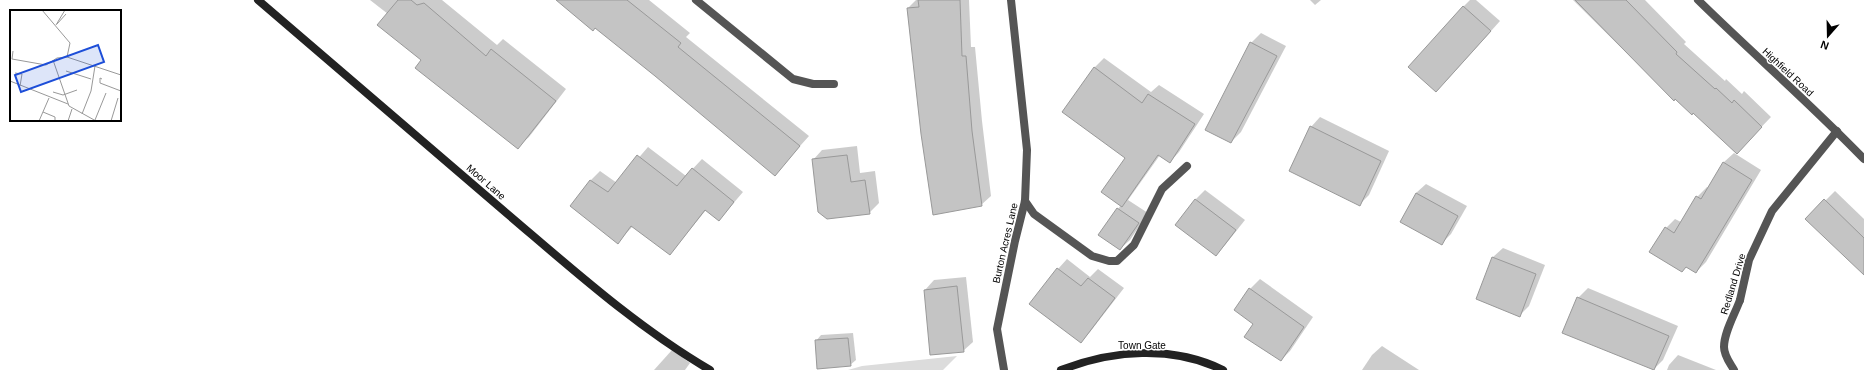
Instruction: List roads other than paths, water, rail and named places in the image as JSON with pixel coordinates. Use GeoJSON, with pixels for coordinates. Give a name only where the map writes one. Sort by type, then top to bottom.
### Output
{"type":"FeatureCollection","features":[{"type":"Feature","properties":{"kind":"street","name":"Moor Lane"},"geometry":{"type":"LineString","coordinates":[[258,0],[539,241],[623,310],[658,337],[710,370]]}},
{"type":"Feature","properties":{"kind":"street"},"geometry":{"type":"LineString","coordinates":[[696,0],[793,79],[813,84],[834,84]]}},
{"type":"Feature","properties":{"kind":"street","name":"Burton Acres Lane"},"geometry":{"type":"LineString","coordinates":[[1004,370],[997,329],[1015,242],[1026,201],[1027,150],[1011,0]]}},
{"type":"Feature","properties":{"kind":"street","name":"Highfield Road"},"geometry":{"type":"LineString","coordinates":[[1698,0],[1864,158]]}},
{"type":"Feature","properties":{"kind":"street","name":"Redland Drive"},"geometry":{"type":"LineString","coordinates":[[1734,370],[1727,359],[1724,347],[1728,331],[1740,300],[1749,260],[1772,211],[1837,131]]}},
{"type":"Feature","properties":{"kind":"street"},"geometry":{"type":"LineString","coordinates":[[1026,201],[1034,214],[1092,256],[1109,261],[1117,260],[1134,245],[1162,189],[1187,166]]}},
{"type":"Feature","properties":{"kind":"street","name":"Town Gate"},"geometry":{"type":"LineString","coordinates":[[1061,370],[1080,362],[1116,355],[1149,353],[1183,356],[1223,370]]}}]}
